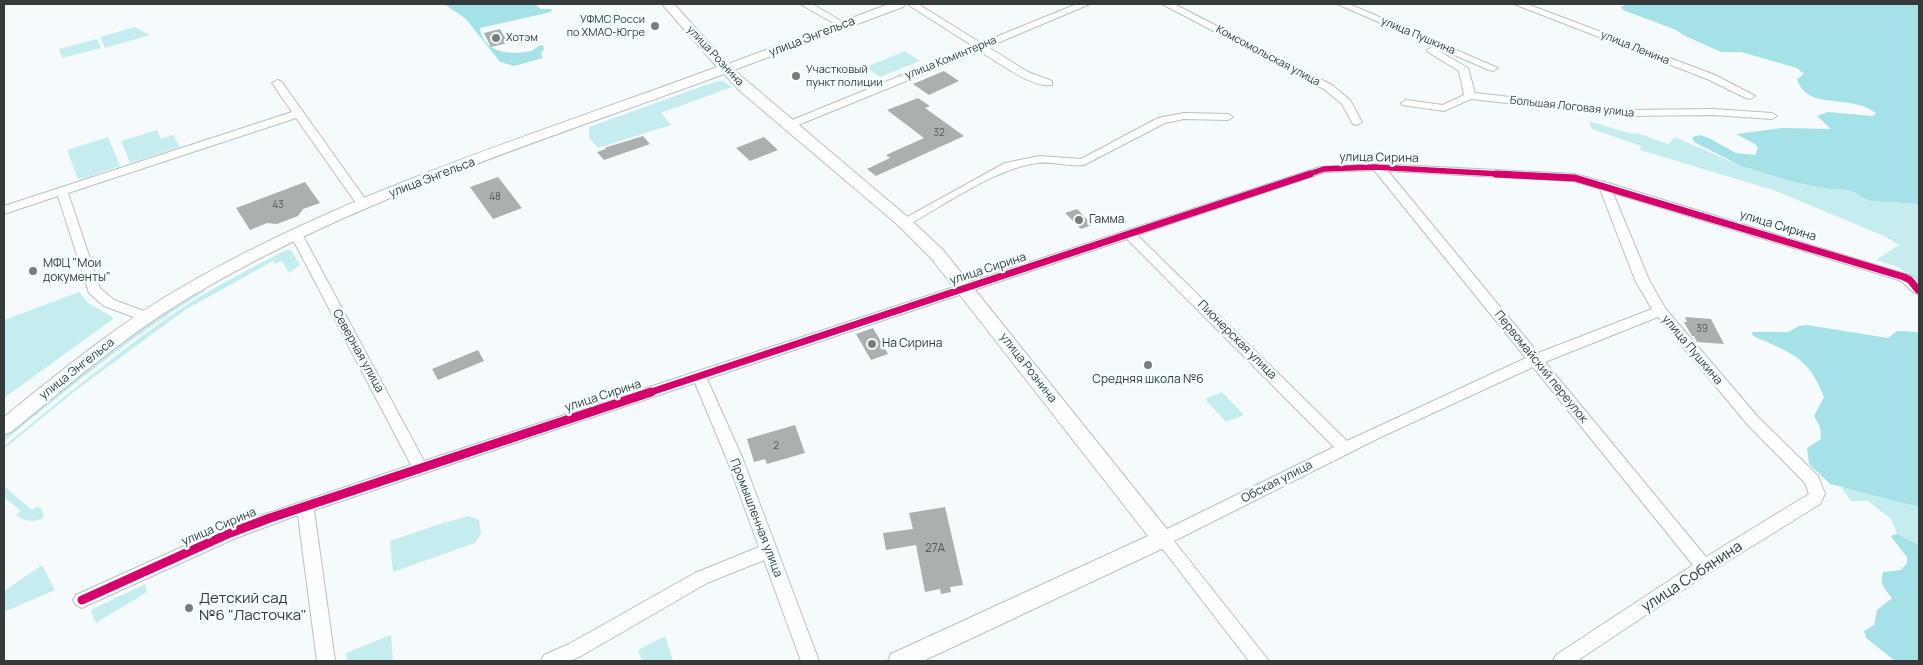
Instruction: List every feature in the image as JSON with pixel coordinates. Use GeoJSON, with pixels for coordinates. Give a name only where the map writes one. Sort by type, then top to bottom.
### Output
{"type":"FeatureCollection","features":[{"type":"Feature","properties":{"kind":"main road","name":"улица Энгельса"},"geometry":{"type":"LineString","coordinates":[[727,66],[887,4]]}},
{"type":"Feature","properties":{"kind":"main road","name":"улица Энгельса"},"geometry":{"type":"LineString","coordinates":[[4,417],[143,315],[293,232],[362,202],[447,169],[899,4]]}},
{"type":"Feature","properties":{"kind":"main road","name":"улица Рознина"},"geometry":{"type":"LineString","coordinates":[[675,6],[727,66],[766,104],[904,222],[936,254],[965,288],[1163,539]]}},
{"type":"Feature","properties":{"kind":"main road","name":"улица Энгельса"},"geometry":{"type":"LineString","coordinates":[[4,427],[143,315]]}},
{"type":"Feature","properties":{"kind":"main road","name":"Обская улица"},"geometry":{"type":"LineString","coordinates":[[899,661],[1163,539]]}},
{"type":"Feature","properties":{"kind":"street"},"geometry":{"type":"LineString","coordinates":[[805,4],[838,22]]}},
{"type":"Feature","properties":{"kind":"street"},"geometry":{"type":"LineString","coordinates":[[912,4],[1024,74],[1048,83]]}},
{"type":"Feature","properties":{"kind":"street","name":"улица Коминтерна"},"geometry":{"type":"LineString","coordinates":[[789,124],[1085,4]]}},
{"type":"Feature","properties":{"kind":"street","name":"Комсомольская улица"},"geometry":{"type":"LineString","coordinates":[[1167,4],[1328,87],[1346,102],[1357,122]]}},
{"type":"Feature","properties":{"kind":"street","name":"улица Пушкина"},"geometry":{"type":"LineString","coordinates":[[1342,4],[1493,68]]}},
{"type":"Feature","properties":{"kind":"street","name":"улица Ленина"},"geometry":{"type":"LineString","coordinates":[[1519,4],[1711,77],[1750,96]]}},
{"type":"Feature","properties":{"kind":"street"},"geometry":{"type":"LineString","coordinates":[[1398,28],[1464,70],[1470,96],[1444,108],[1406,103]]}},
{"type":"Feature","properties":{"kind":"street"},"geometry":{"type":"LineString","coordinates":[[277,84],[362,202]]}},
{"type":"Feature","properties":{"kind":"street","name":"Большая Логовая улица"},"geometry":{"type":"LineString","coordinates":[[1470,96],[1611,112],[1670,114],[1713,112],[1772,116]]}},
{"type":"Feature","properties":{"kind":"street"},"geometry":{"type":"LineString","coordinates":[[4,210],[299,113]]}},
{"type":"Feature","properties":{"kind":"street"},"geometry":{"type":"LineString","coordinates":[[904,222],[1009,165],[1040,159],[1072,164],[1084,162],[1162,120],[1184,116],[1228,117]]}},
{"type":"Feature","properties":{"kind":"street","name":"улица Сирина"},"geometry":{"type":"LineString","coordinates":[[82,600],[246,526],[1316,171],[1345,167],[1378,167],[1562,176],[1604,185],[1904,277],[1910,280],[1918,290]]}},
{"type":"Feature","properties":{"kind":"street","name":"Первомайский переулок"},"geometry":{"type":"LineString","coordinates":[[1378,167],[1704,567]]}},
{"type":"Feature","properties":{"kind":"street","name":"улица Пушкина"},"geometry":{"type":"LineString","coordinates":[[1604,185],[1642,280],[1660,311],[1742,408],[1806,474],[1816,491]]}},
{"type":"Feature","properties":{"kind":"street"},"geometry":{"type":"LineString","coordinates":[[62,190],[94,290],[109,303],[143,315]]}},
{"type":"Feature","properties":{"kind":"street","name":"Северная улица"},"geometry":{"type":"LineString","coordinates":[[293,232],[420,468]]}},
{"type":"Feature","properties":{"kind":"street","name":"Пионерская улица"},"geometry":{"type":"LineString","coordinates":[[1128,233],[1253,354],[1345,448]]}},
{"type":"Feature","properties":{"kind":"street","name":"Обская улица"},"geometry":{"type":"LineString","coordinates":[[1163,539],[1345,448],[1535,360],[1660,311]]}},
{"type":"Feature","properties":{"kind":"street","name":"Промышленная улица"},"geometry":{"type":"LineString","coordinates":[[699,376],[734,457],[810,661]]}},
{"type":"Feature","properties":{"kind":"street","name":"улица Собянина"},"geometry":{"type":"LineString","coordinates":[[1562,661],[1704,567],[1814,499],[1816,491]]}},
{"type":"Feature","properties":{"kind":"street"},"geometry":{"type":"LineString","coordinates":[[305,506],[326,661]]}},
{"type":"Feature","properties":{"kind":"street","name":"улица Рознина"},"geometry":{"type":"LineString","coordinates":[[1163,539],[1260,661]]}},
{"type":"Feature","properties":{"kind":"street"},"geometry":{"type":"LineString","coordinates":[[550,661],[575,650],[701,578],[769,551]]}},
{"type":"Feature","properties":{"kind":"shaded area"},"geometry":{"type":"Polygon","coordinates":[[[444,4],[535,4],[541,9],[552,9],[551,12],[480,28],[482,36],[492,47],[514,53],[532,50],[543,45],[544,49],[541,53],[543,58],[514,66],[500,62],[466,19],[444,4]]]}},
{"type":"Feature","properties":{"kind":"shaded area"},"geometry":{"type":"Polygon","coordinates":[[[1627,4],[1919,4],[1919,204],[1870,201],[1849,190],[1829,189],[1797,183],[1741,166],[1694,142],[1692,137],[1700,135],[1736,153],[1755,155],[1758,148],[1755,144],[1736,134],[1782,128],[1831,129],[1817,116],[1828,112],[1873,116],[1876,113],[1861,106],[1814,97],[1801,88],[1797,79],[1804,74],[1797,68],[1741,52],[1721,52],[1676,30],[1623,10],[1621,7],[1627,4]]]}},
{"type":"Feature","properties":{"kind":"shaded area"},"geometry":{"type":"Polygon","coordinates":[[[135,27],[150,35],[105,48],[100,37],[135,27]]]}},
{"type":"Feature","properties":{"kind":"shaded area"},"geometry":{"type":"Polygon","coordinates":[[[97,39],[101,48],[62,58],[59,49],[97,39]]]}},
{"type":"Feature","properties":{"kind":"shaded area"},"geometry":{"type":"Polygon","coordinates":[[[905,51],[920,61],[880,77],[866,67],[905,51]]]}},
{"type":"Feature","properties":{"kind":"shaded area"},"geometry":{"type":"Polygon","coordinates":[[[717,81],[723,81],[732,87],[661,113],[671,125],[598,148],[589,138],[589,127],[717,81]]]}},
{"type":"Feature","properties":{"kind":"shaded area"},"geometry":{"type":"Polygon","coordinates":[[[1589,121],[1632,134],[1637,133],[1668,144],[1675,137],[1741,166],[1797,183],[1829,189],[1849,190],[1870,201],[1919,204],[1919,283],[1898,267],[1876,260],[1899,245],[1884,236],[1776,191],[1640,150],[1641,146],[1592,129],[1589,121]]]}},
{"type":"Feature","properties":{"kind":"shaded area"},"geometry":{"type":"Polygon","coordinates":[[[157,130],[161,139],[173,135],[180,147],[130,163],[121,141],[157,130]]]}},
{"type":"Feature","properties":{"kind":"shaded area"},"geometry":{"type":"Polygon","coordinates":[[[108,137],[120,166],[78,179],[67,150],[108,137]]]}},
{"type":"Feature","properties":{"kind":"shaded area"},"geometry":{"type":"Polygon","coordinates":[[[286,250],[291,250],[300,265],[289,273],[282,261],[275,264],[273,261],[185,310],[75,391],[4,449],[4,446],[68,394],[156,326],[232,278],[286,250]]]}},
{"type":"Feature","properties":{"kind":"shaded area"},"geometry":{"type":"Polygon","coordinates":[[[208,286],[205,291],[152,326],[102,363],[4,441],[4,435],[146,323],[208,286]]]}},
{"type":"Feature","properties":{"kind":"shaded area"},"geometry":{"type":"Polygon","coordinates":[[[79,292],[88,303],[113,319],[4,398],[4,320],[79,292]]]}},
{"type":"Feature","properties":{"kind":"shaded area"},"geometry":{"type":"Polygon","coordinates":[[[1807,325],[1888,338],[1897,331],[1919,332],[1919,507],[1830,484],[1809,464],[1807,448],[1821,439],[1820,427],[1814,416],[1824,397],[1818,383],[1805,364],[1788,352],[1753,336],[1752,332],[1788,332],[1799,326],[1807,325]]]}},
{"type":"Feature","properties":{"kind":"shaded area"},"geometry":{"type":"Polygon","coordinates":[[[1222,392],[1244,415],[1226,422],[1205,399],[1222,392]]]}},
{"type":"Feature","properties":{"kind":"shaded area"},"geometry":{"type":"Polygon","coordinates":[[[4,486],[32,510],[37,507],[42,509],[44,517],[29,521],[16,515],[21,511],[4,497],[4,486]]]}},
{"type":"Feature","properties":{"kind":"shaded area"},"geometry":{"type":"Polygon","coordinates":[[[1841,487],[1875,494],[1919,507],[1919,545],[1897,534],[1891,519],[1868,501],[1851,501],[1841,487]]]}},
{"type":"Feature","properties":{"kind":"shaded area"},"geometry":{"type":"Polygon","coordinates":[[[469,516],[479,520],[481,534],[475,543],[393,572],[390,541],[446,522],[447,530],[447,522],[469,516]]]}},
{"type":"Feature","properties":{"kind":"shaded area"},"geometry":{"type":"Polygon","coordinates":[[[1897,534],[1919,545],[1919,661],[1895,661],[1866,638],[1864,631],[1874,625],[1877,610],[1892,598],[1882,583],[1883,572],[1901,570],[1907,563],[1907,557],[1891,537],[1897,534]]]}},
{"type":"Feature","properties":{"kind":"shaded area"},"geometry":{"type":"Polygon","coordinates":[[[42,565],[55,590],[4,612],[4,591],[42,565]]]}},
{"type":"Feature","properties":{"kind":"shaded area"},"geometry":{"type":"Polygon","coordinates":[[[145,584],[147,592],[96,623],[91,612],[93,609],[145,584]]]}},
{"type":"Feature","properties":{"kind":"shaded area"},"geometry":{"type":"Polygon","coordinates":[[[391,635],[393,661],[348,661],[346,653],[391,635]]]}},
{"type":"Feature","properties":{"kind":"shaded area"},"geometry":{"type":"Polygon","coordinates":[[[665,636],[673,661],[642,661],[638,650],[665,636]]]}},
{"type":"Feature","properties":{"kind":"building","name":"Хотэм"},"geometry":{"type":"Polygon","coordinates":[[[500,29],[508,43],[491,47],[484,33],[500,29]]]}},
{"type":"Feature","properties":{"kind":"building"},"geometry":{"type":"Polygon","coordinates":[[[944,71],[959,81],[929,95],[913,84],[944,71]]]}},
{"type":"Feature","properties":{"kind":"building"},"geometry":{"type":"Polygon","coordinates":[[[918,98],[930,106],[925,108],[964,136],[876,176],[867,169],[890,158],[886,155],[924,138],[887,110],[918,98]]]}},
{"type":"Feature","properties":{"kind":"building"},"geometry":{"type":"Polygon","coordinates":[[[643,136],[650,144],[604,160],[597,152],[606,149],[604,148],[643,136]]]}},
{"type":"Feature","properties":{"kind":"building"},"geometry":{"type":"Polygon","coordinates":[[[764,137],[778,150],[750,161],[736,148],[764,137]]]}},
{"type":"Feature","properties":{"kind":"building"},"geometry":{"type":"Polygon","coordinates":[[[498,177],[522,208],[493,219],[470,187],[498,177]]]}},
{"type":"Feature","properties":{"kind":"building"},"geometry":{"type":"Polygon","coordinates":[[[305,182],[320,203],[303,209],[298,216],[277,224],[267,223],[250,230],[236,208],[305,182]]]}},
{"type":"Feature","properties":{"kind":"building","name":"Гамма"},"geometry":{"type":"Polygon","coordinates":[[[1077,209],[1092,225],[1081,229],[1065,213],[1077,209]]]}},
{"type":"Feature","properties":{"kind":"building"},"geometry":{"type":"Polygon","coordinates":[[[1685,317],[1711,319],[1724,344],[1697,342],[1684,322],[1687,322],[1685,317]]]}},
{"type":"Feature","properties":{"kind":"building","name":"На Сирина"},"geometry":{"type":"Polygon","coordinates":[[[873,328],[888,354],[871,360],[856,334],[873,328]]]}},
{"type":"Feature","properties":{"kind":"building"},"geometry":{"type":"Polygon","coordinates":[[[478,350],[484,361],[438,380],[432,369],[478,350]]]}},
{"type":"Feature","properties":{"kind":"building"},"geometry":{"type":"Polygon","coordinates":[[[795,425],[805,453],[767,464],[765,459],[754,462],[747,439],[795,425]]]}},
{"type":"Feature","properties":{"kind":"building"},"geometry":{"type":"Polygon","coordinates":[[[945,507],[963,585],[950,587],[951,592],[941,594],[940,589],[925,592],[916,545],[886,550],[883,533],[913,529],[909,513],[945,507]]]}},
{"type":"Feature","properties":{"kind":"cycle path"},"geometry":{"type":"LineString","coordinates":[[82,600],[230,533],[270,518],[1324,169],[1374,167],[1575,178],[1904,277],[1910,280],[1918,290]]}},
{"type":"Feature","properties":{"kind":"place","name":"УФМС Росси по ХМАО-Югре"},"geometry":{"type":"Point","coordinates":[655,26]}},
{"type":"Feature","properties":{"kind":"place","name":"Хотэм"},"geometry":{"type":"Point","coordinates":[496,38]}},
{"type":"Feature","properties":{"kind":"place","name":"Участковый пункт полиции"},"geometry":{"type":"Point","coordinates":[796,76]}},
{"type":"Feature","properties":{"kind":"place","name":"Гамма"},"geometry":{"type":"Point","coordinates":[1079,220]}},
{"type":"Feature","properties":{"kind":"place","name":"МФЦ \"Мои документы\""},"geometry":{"type":"Point","coordinates":[33,271]}},
{"type":"Feature","properties":{"kind":"place","name":"На Сирина"},"geometry":{"type":"Point","coordinates":[872,344]}},
{"type":"Feature","properties":{"kind":"place","name":"Средняя школа №6"},"geometry":{"type":"Point","coordinates":[1148,365]}},
{"type":"Feature","properties":{"kind":"place","name":"Детский сад №6 \"Ласточка\""},"geometry":{"type":"Point","coordinates":[189,608]}}]}
